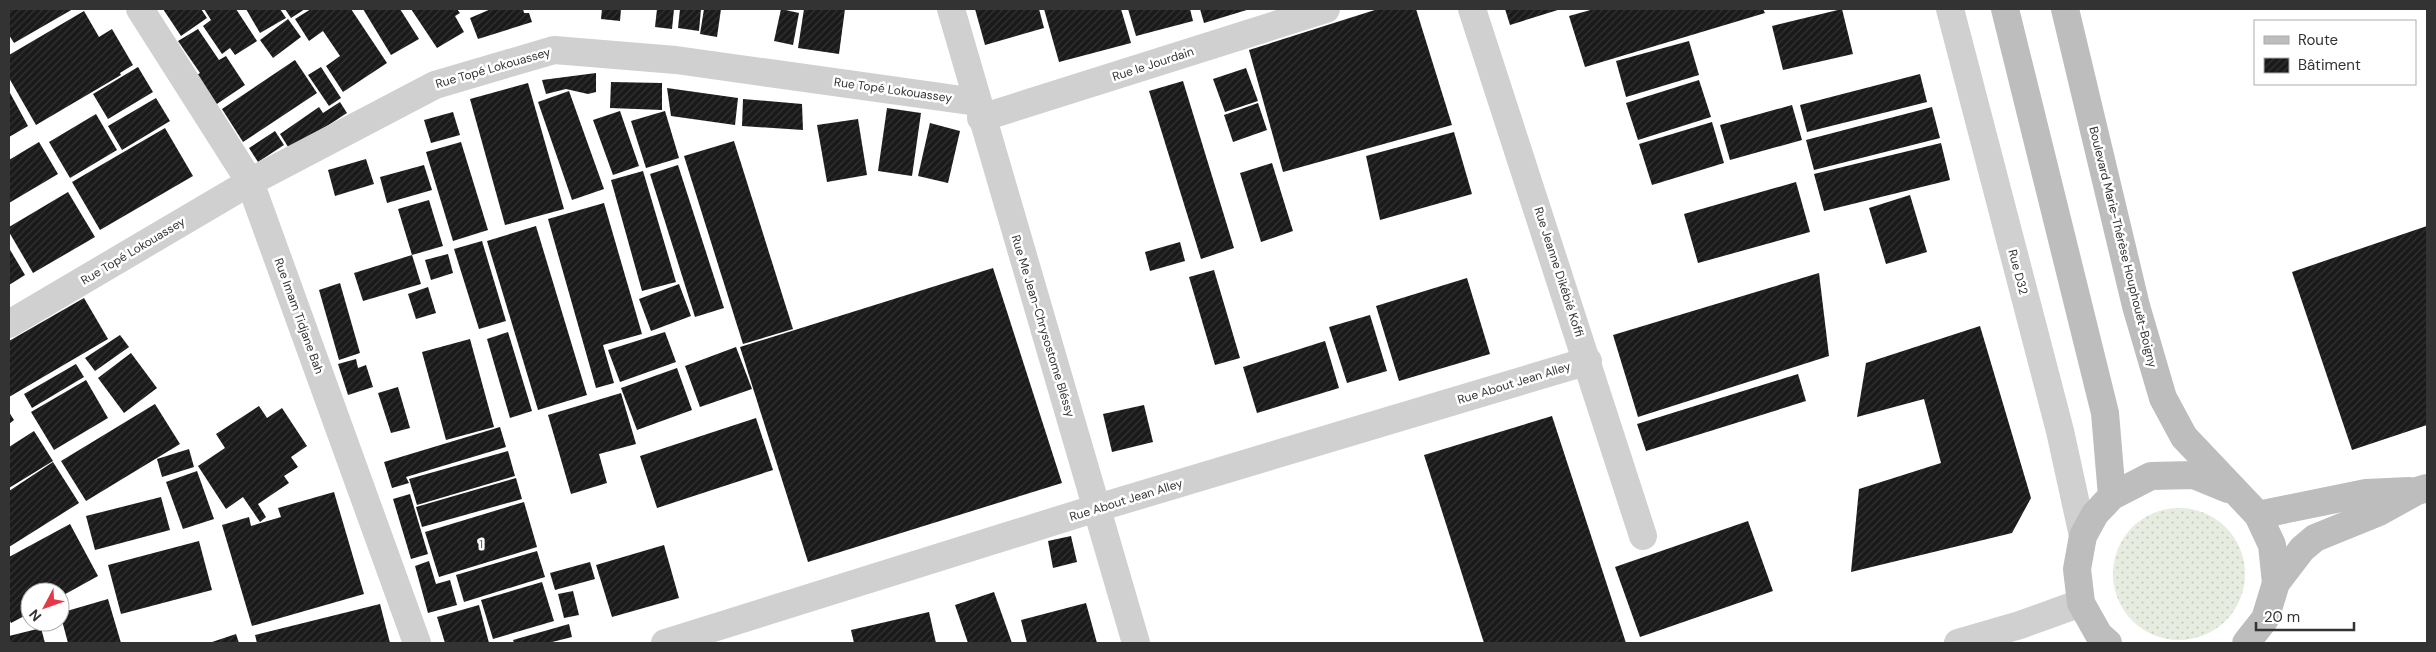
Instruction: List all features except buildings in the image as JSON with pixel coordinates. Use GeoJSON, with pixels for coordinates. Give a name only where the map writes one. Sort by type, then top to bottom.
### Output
{"type":"FeatureCollection","features":[{"type":"Feature","properties":{"kind":"main road"},"geometry":{"type":"LineString","coordinates":[[2006,9],[2105,413],[2112,496]]}},
{"type":"Feature","properties":{"kind":"main road","name":"Boulevard Marie-Thérèse Houphouët-Boigny"},"geometry":{"type":"LineString","coordinates":[[2065,9],[2136,306],[2163,398],[2184,437],[2258,516],[2272,545],[2276,583]]}},
{"type":"Feature","properties":{"kind":"main road"},"geometry":{"type":"LineString","coordinates":[[2108,643],[2099,635],[2081,602],[2077,569],[2084,536],[2095,514],[2112,496],[2151,476],[2194,475],[2234,492]]}},
{"type":"Feature","properties":{"kind":"main road"},"geometry":{"type":"LineString","coordinates":[[2258,516],[2366,493],[2422,489]]}},
{"type":"Feature","properties":{"kind":"main road"},"geometry":{"type":"LineString","coordinates":[[2246,643],[2265,619],[2276,583],[2302,549],[2315,538],[2378,512],[2422,489]]}},
{"type":"Feature","properties":{"kind":"street","name":"Rue Imam Tidjane Bah"},"geometry":{"type":"LineString","coordinates":[[140,9],[250,182],[417,643]]}},
{"type":"Feature","properties":{"kind":"street","name":"Rue Me Jean-Chrysostome Bléssy"},"geometry":{"type":"LineString","coordinates":[[951,9],[1136,643]]}},
{"type":"Feature","properties":{"kind":"street","name":"Rue le Jourdain"},"geometry":{"type":"LineString","coordinates":[[979,110],[1326,9]]}},
{"type":"Feature","properties":{"kind":"street","name":"Rue Jeanne Dikébié Koffi"},"geometry":{"type":"LineString","coordinates":[[1472,9],[1644,536]]}},
{"type":"Feature","properties":{"kind":"street","name":"Rue D32"},"geometry":{"type":"LineString","coordinates":[[1950,9],[2060,431],[2084,536]]}},
{"type":"Feature","properties":{"kind":"street","name":"Rue Topé Lokouassey"},"geometry":{"type":"LineString","coordinates":[[9,324],[250,182],[435,85],[554,50],[676,60],[979,110]]}},
{"type":"Feature","properties":{"kind":"street","name":"Rue About Jean Alley"},"geometry":{"type":"LineString","coordinates":[[665,643],[1097,508],[1588,361]]}},
{"type":"Feature","properties":{"kind":"street"},"geometry":{"type":"LineString","coordinates":[[1958,643],[2020,625],[2081,602]]}},
{"type":"Feature","properties":{"kind":"shaded area"},"geometry":{"type":"Polygon","coordinates":[[[2179,508],[2192,509],[2204,513],[2226,527],[2240,549],[2244,561],[2244,587],[2240,599],[2226,621],[2204,635],[2192,639],[2179,640],[2166,639],[2154,635],[2132,621],[2118,599],[2114,587],[2113,574],[2114,561],[2118,549],[2132,527],[2154,513],[2166,509],[2179,508]]]}},
{"type":"Feature","properties":{"kind":"park label","name":"1"},"geometry":{"type":"Point","coordinates":[481,544]}}]}
